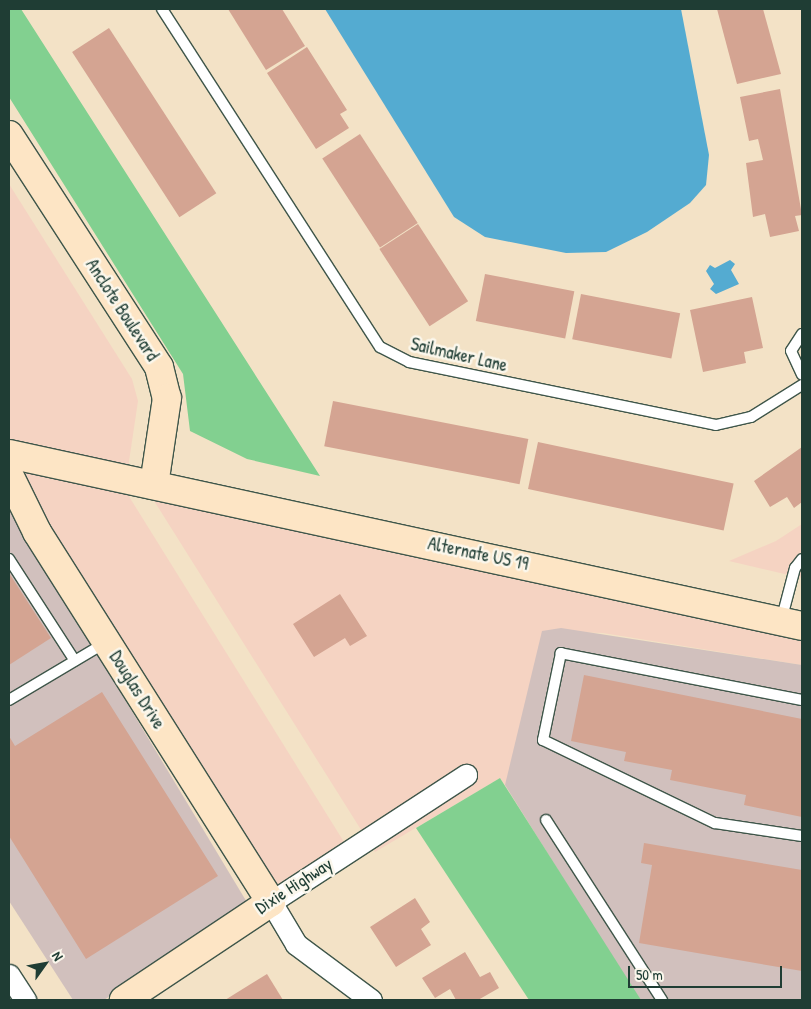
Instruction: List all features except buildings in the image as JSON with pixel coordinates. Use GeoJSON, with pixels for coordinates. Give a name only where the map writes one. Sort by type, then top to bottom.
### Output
{"type":"FeatureCollection","features":[{"type":"Feature","properties":{"kind":"street","name":"Anclote Boulevard"},"geometry":{"type":"LineString","coordinates":[[13,150],[159,367],[166,398],[154,485]]}},
{"type":"Feature","properties":{"kind":"street","name":"Alternate US 19"},"geometry":{"type":"LineString","coordinates":[[9,454],[792,624]]}},
{"type":"Feature","properties":{"kind":"street","name":"Douglas Drive"},"geometry":{"type":"LineString","coordinates":[[9,475],[36,532],[271,902]]}},
{"type":"Feature","properties":{"kind":"street","name":"Dixie Highway"},"geometry":{"type":"LineString","coordinates":[[124,1000],[466,775]]}},
{"type":"Feature","properties":{"kind":"street"},"geometry":{"type":"LineString","coordinates":[[271,902],[296,944],[371,1000]]}},
{"type":"Feature","properties":{"kind":"street"},"geometry":{"type":"LineString","coordinates":[[9,975],[25,1000]]}},
{"type":"Feature","properties":{"kind":"lane","name":"Sailmaker Lane"},"geometry":{"type":"LineString","coordinates":[[162,9],[380,348],[408,362],[716,425],[751,417],[802,385]]}},
{"type":"Feature","properties":{"kind":"lane"},"geometry":{"type":"LineString","coordinates":[[802,334],[791,351],[802,375]]}},
{"type":"Feature","properties":{"kind":"lane"},"geometry":{"type":"LineString","coordinates":[[9,559],[75,661]]}},
{"type":"Feature","properties":{"kind":"lane"},"geometry":{"type":"LineString","coordinates":[[792,624],[795,568],[802,559]]}},
{"type":"Feature","properties":{"kind":"lane"},"geometry":{"type":"LineString","coordinates":[[9,701],[106,642]]}},
{"type":"Feature","properties":{"kind":"lane"},"geometry":{"type":"LineString","coordinates":[[802,700],[561,653],[543,740],[715,823],[802,836]]}},
{"type":"Feature","properties":{"kind":"lane"},"geometry":{"type":"LineString","coordinates":[[546,820],[662,1000]]}},
{"type":"Feature","properties":{"kind":"shaded area"},"geometry":{"type":"Polygon","coordinates":[[[9,184],[132,379],[138,401],[128,468],[9,443],[9,184]]]}},
{"type":"Feature","properties":{"kind":"shaded area"},"geometry":{"type":"Polygon","coordinates":[[[18,468],[125,490],[344,842],[275,886],[47,526],[18,468]]]}},
{"type":"Feature","properties":{"kind":"shaded area"},"geometry":{"type":"Polygon","coordinates":[[[151,496],[802,637],[802,665],[603,633],[543,631],[509,783],[505,785],[500,778],[375,852],[151,496]]]}},
{"type":"Feature","properties":{"kind":"shaded area"},"geometry":{"type":"Polygon","coordinates":[[[9,507],[248,904],[104,1000],[73,1000],[9,901],[9,507]]]}},
{"type":"Feature","properties":{"kind":"shaded area"},"geometry":{"type":"Polygon","coordinates":[[[802,524],[802,578],[729,561],[776,541],[802,524]]]}},
{"type":"Feature","properties":{"kind":"shaded area"},"geometry":{"type":"Polygon","coordinates":[[[561,628],[802,665],[802,1000],[639,1000],[505,785],[542,631],[561,628]]]}},
{"type":"Feature","properties":{"kind":"green space"},"geometry":{"type":"Polygon","coordinates":[[[9,9],[21,9],[320,476],[247,459],[190,431],[183,374],[9,97],[9,9]]]}},
{"type":"Feature","properties":{"kind":"green space"},"geometry":{"type":"Polygon","coordinates":[[[500,778],[641,1000],[529,1000],[416,828],[500,778]]]}},
{"type":"Feature","properties":{"kind":"water"},"geometry":{"type":"Polygon","coordinates":[[[325,9],[681,9],[709,155],[706,185],[690,203],[647,232],[606,252],[566,253],[485,237],[454,217],[325,9]]]}},
{"type":"Feature","properties":{"kind":"water"},"geometry":{"type":"Polygon","coordinates":[[[730,260],[735,264],[731,270],[739,284],[716,294],[710,289],[714,284],[706,271],[710,265],[715,268],[730,260]]]}}]}
